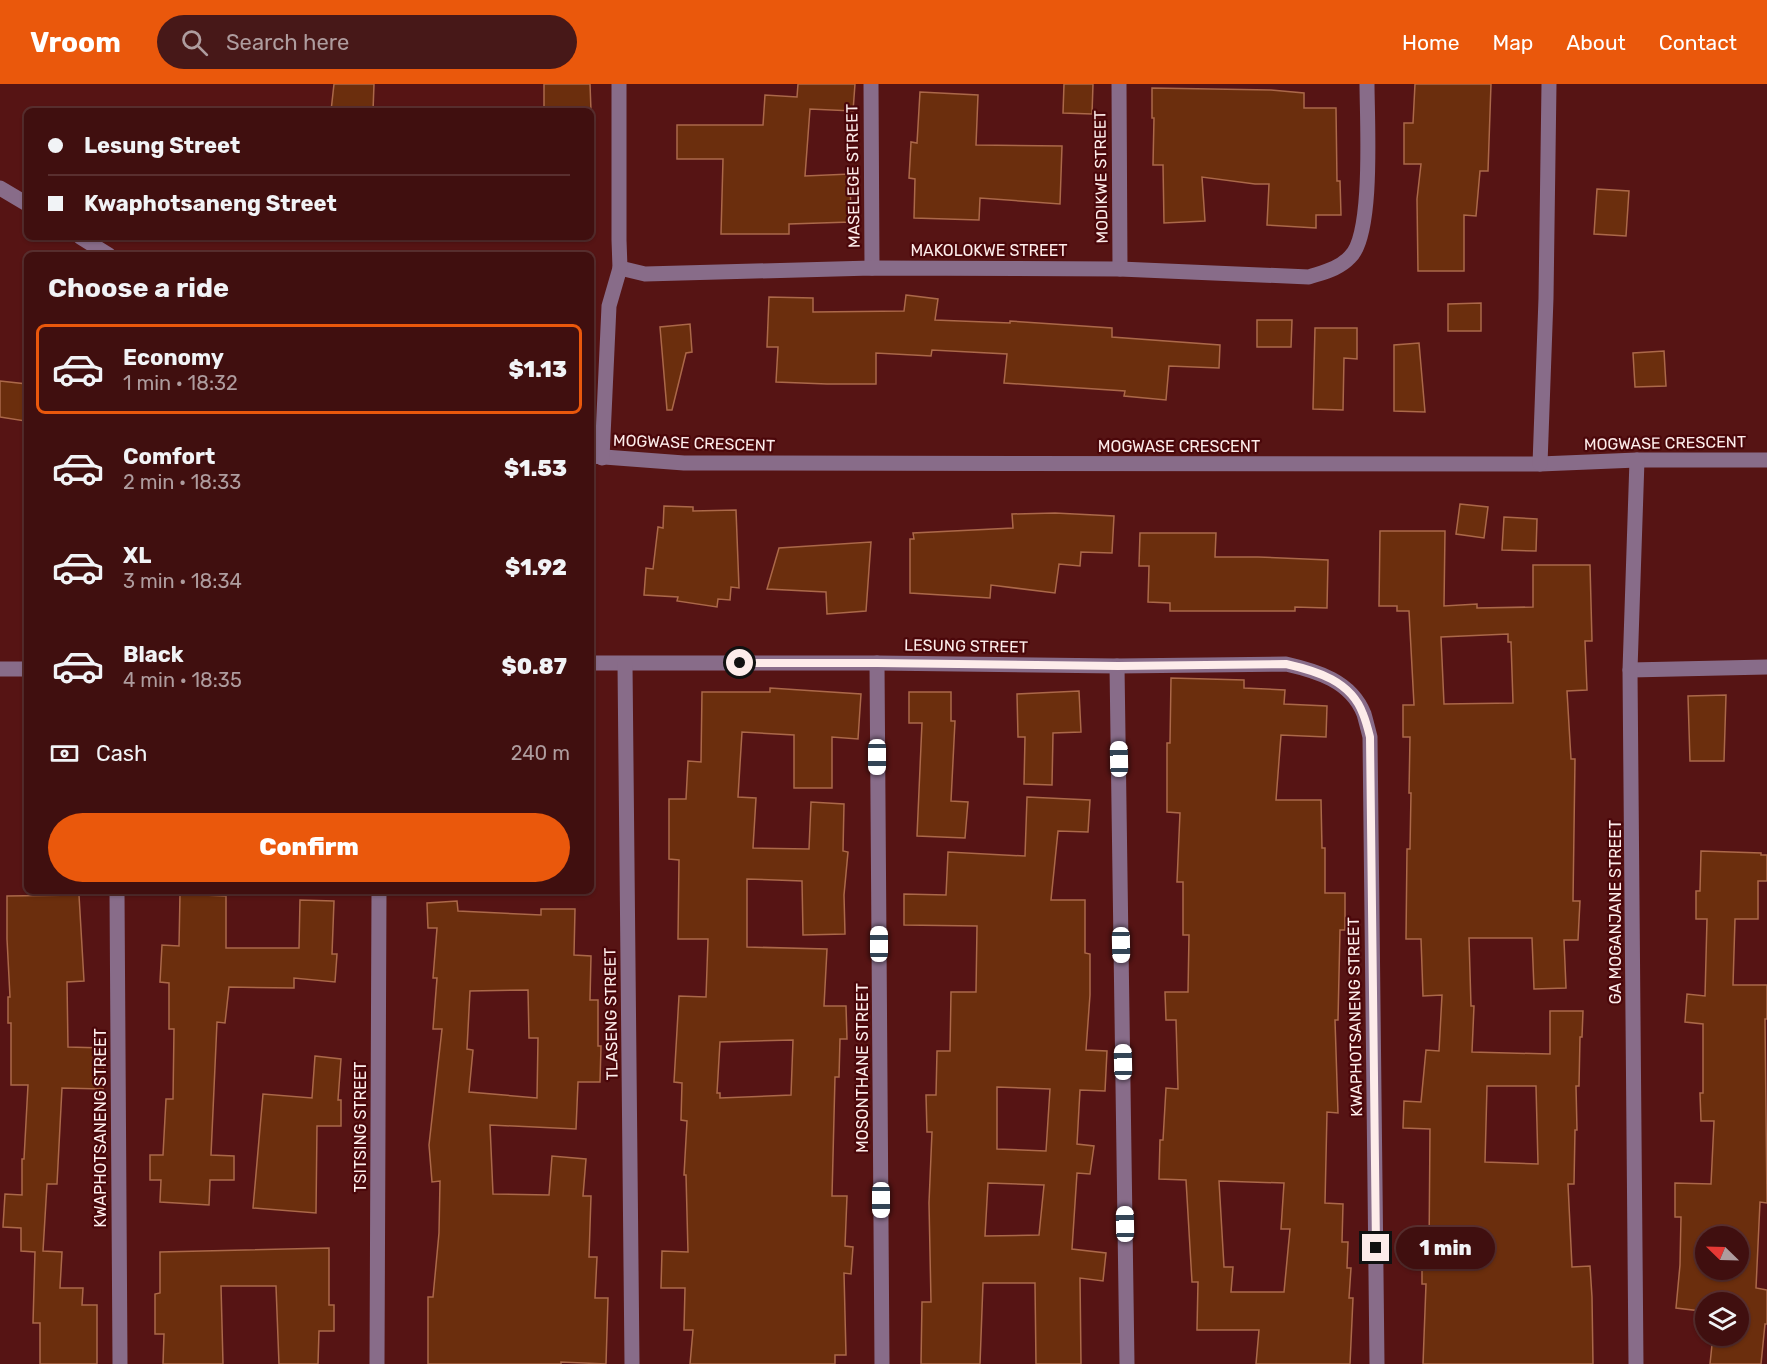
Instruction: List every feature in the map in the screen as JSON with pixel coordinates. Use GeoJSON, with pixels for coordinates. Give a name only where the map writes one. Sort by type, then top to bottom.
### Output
{"type":"FeatureCollection","features":[{"type":"Feature","properties":{"kind":"street"},"geometry":{"type":"LineString","coordinates":[[596,457],[609,306],[620,268],[618,240],[619,84]]}},
{"type":"Feature","properties":{"kind":"street","name":"MASELEGE STREET"},"geometry":{"type":"LineString","coordinates":[[871,84],[872,268]]}},
{"type":"Feature","properties":{"kind":"street","name":"MODIKWE STREET"},"geometry":{"type":"LineString","coordinates":[[1119,84],[1120,269]]}},
{"type":"Feature","properties":{"kind":"street","name":"MAKOLOKWE STREET"},"geometry":{"type":"LineString","coordinates":[[620,268],[645,274],[872,268],[1120,269],[1309,277],[1334,269],[1352,256],[1362,231],[1367,202],[1367,84]]}},
{"type":"Feature","properties":{"kind":"street"},"geometry":{"type":"LineString","coordinates":[[1540,464],[1546,298],[1549,84]]}},
{"type":"Feature","properties":{"kind":"street"},"geometry":{"type":"LineString","coordinates":[[0,188],[24,202]]}},
{"type":"Feature","properties":{"kind":"street"},"geometry":{"type":"LineString","coordinates":[[85,240],[104,252]]}},
{"type":"Feature","properties":{"kind":"street","name":"MOGWASE CRESCENT"},"geometry":{"type":"LineString","coordinates":[[596,457],[684,463],[1540,464],[1637,460],[1767,460]]}},
{"type":"Feature","properties":{"kind":"street","name":"GA MOGANJANE STREET"},"geometry":{"type":"LineString","coordinates":[[1636,1364],[1630,669],[1637,460]]}},
{"type":"Feature","properties":{"kind":"street","name":"LESUNG STREET"},"geometry":{"type":"LineString","coordinates":[[594,663],[1118,666],[1286,664],[1311,669],[1337,681]]}},
{"type":"Feature","properties":{"kind":"street","name":"MOSONTHANE STREET"},"geometry":{"type":"LineString","coordinates":[[877,663],[882,1364]]}},
{"type":"Feature","properties":{"kind":"street","name":"TLASENG STREET"},"geometry":{"type":"LineString","coordinates":[[625,664],[632,1364]]}},
{"type":"Feature","properties":{"kind":"street"},"geometry":{"type":"LineString","coordinates":[[1118,666],[1127,1364]]}},
{"type":"Feature","properties":{"kind":"street"},"geometry":{"type":"LineString","coordinates":[[1630,669],[1767,667]]}},
{"type":"Feature","properties":{"kind":"street"},"geometry":{"type":"LineString","coordinates":[[0,669],[24,669]]}},
{"type":"Feature","properties":{"kind":"street","name":"KWAPHOTSANENG STREET"},"geometry":{"type":"LineString","coordinates":[[1337,681],[1356,698],[1364,714],[1370,737],[1377,1364]]}},
{"type":"Feature","properties":{"kind":"street","name":"KWAPHOTSANENG STREET"},"geometry":{"type":"LineString","coordinates":[[117,894],[120,1364]]}},
{"type":"Feature","properties":{"kind":"street","name":"TSITSING STREET"},"geometry":{"type":"LineString","coordinates":[[377,1364],[379,894]]}},
{"type":"Feature","properties":{"kind":"building"},"geometry":{"type":"Polygon","coordinates":[[[334,84],[374,84],[373,108],[331,108],[334,84]]]}},
{"type":"Feature","properties":{"kind":"building"},"geometry":{"type":"Polygon","coordinates":[[[544,84],[590,84],[591,108],[544,108],[544,84]]]}},
{"type":"Feature","properties":{"kind":"building"},"geometry":{"type":"Polygon","coordinates":[[[798,84],[855,84],[853,111],[810,109],[805,176],[850,174],[851,222],[789,224],[789,234],[721,234],[723,159],[677,159],[677,125],[763,125],[765,95],[797,97],[798,84]]]}},
{"type":"Feature","properties":{"kind":"building"},"geometry":{"type":"Polygon","coordinates":[[[1064,84],[1093,84],[1092,114],[1063,113],[1064,84]]]}},
{"type":"Feature","properties":{"kind":"building"},"geometry":{"type":"Polygon","coordinates":[[[1415,84],[1491,84],[1488,171],[1480,171],[1476,216],[1464,215],[1464,271],[1418,271],[1417,199],[1421,164],[1404,164],[1404,123],[1413,123],[1415,84]]]}},
{"type":"Feature","properties":{"kind":"building"},"geometry":{"type":"Polygon","coordinates":[[[1152,88],[1271,90],[1304,93],[1304,108],[1336,108],[1337,181],[1340,181],[1341,215],[1316,215],[1316,228],[1267,225],[1269,184],[1202,177],[1205,221],[1164,223],[1163,165],[1153,165],[1152,88]]]}},
{"type":"Feature","properties":{"kind":"building"},"geometry":{"type":"Polygon","coordinates":[[[920,92],[978,95],[976,145],[1062,146],[1060,204],[980,198],[979,220],[914,218],[915,179],[909,178],[911,142],[917,143],[920,92]]]}},
{"type":"Feature","properties":{"kind":"building"},"geometry":{"type":"Polygon","coordinates":[[[1597,189],[1629,191],[1626,236],[1594,234],[1597,189]]]}},
{"type":"Feature","properties":{"kind":"building"},"geometry":{"type":"Polygon","coordinates":[[[906,295],[938,299],[935,320],[1010,323],[1010,321],[1112,328],[1112,337],[1220,345],[1219,368],[1169,366],[1166,400],[1124,396],[1125,391],[1004,383],[1007,354],[932,350],[931,356],[876,353],[876,384],[776,382],[778,347],[767,347],[769,297],[813,298],[813,312],[904,311],[906,295]]]}},
{"type":"Feature","properties":{"kind":"building"},"geometry":{"type":"Polygon","coordinates":[[[1481,303],[1481,331],[1448,331],[1448,304],[1481,303]]]}},
{"type":"Feature","properties":{"kind":"building"},"geometry":{"type":"Polygon","coordinates":[[[1257,320],[1292,320],[1291,347],[1257,347],[1257,320]]]}},
{"type":"Feature","properties":{"kind":"building"},"geometry":{"type":"Polygon","coordinates":[[[690,324],[692,352],[686,353],[672,410],[667,410],[660,327],[690,324]]]}},
{"type":"Feature","properties":{"kind":"building"},"geometry":{"type":"Polygon","coordinates":[[[1315,328],[1357,328],[1357,359],[1344,358],[1343,410],[1313,409],[1315,328]]]}},
{"type":"Feature","properties":{"kind":"building"},"geometry":{"type":"Polygon","coordinates":[[[1419,343],[1425,412],[1394,411],[1394,345],[1419,343]]]}},
{"type":"Feature","properties":{"kind":"building"},"geometry":{"type":"Polygon","coordinates":[[[1664,351],[1666,386],[1635,387],[1633,353],[1664,351]]]}},
{"type":"Feature","properties":{"kind":"building"},"geometry":{"type":"Polygon","coordinates":[[[0,381],[24,384],[24,421],[0,417],[0,381]]]}},
{"type":"Feature","properties":{"kind":"building"},"geometry":{"type":"Polygon","coordinates":[[[1460,504],[1488,507],[1484,538],[1456,534],[1460,504]]]}},
{"type":"Feature","properties":{"kind":"building"},"geometry":{"type":"Polygon","coordinates":[[[664,506],[693,507],[693,511],[736,510],[739,588],[731,587],[730,600],[718,599],[717,607],[677,601],[678,597],[644,595],[646,568],[653,569],[658,527],[663,528],[664,506]]]}},
{"type":"Feature","properties":{"kind":"building"},"geometry":{"type":"Polygon","coordinates":[[[1055,513],[1114,516],[1112,553],[1081,552],[1080,566],[1059,564],[1055,593],[991,585],[990,598],[910,593],[910,539],[914,539],[913,533],[1013,528],[1012,514],[1055,513]]]}},
{"type":"Feature","properties":{"kind":"building"},"geometry":{"type":"Polygon","coordinates":[[[1504,517],[1537,519],[1536,551],[1502,550],[1504,517]]]}},
{"type":"Feature","properties":{"kind":"building"},"geometry":{"type":"Polygon","coordinates":[[[1380,531],[1445,531],[1444,606],[1477,604],[1477,608],[1533,607],[1533,565],[1590,565],[1592,641],[1585,641],[1587,690],[1567,691],[1571,759],[1575,759],[1573,901],[1580,901],[1578,940],[1564,940],[1566,988],[1534,989],[1532,938],[1469,938],[1471,1006],[1474,1006],[1472,1052],[1550,1054],[1550,1011],[1583,1011],[1579,1086],[1576,1086],[1577,1130],[1575,1130],[1574,1184],[1568,1184],[1572,1267],[1590,1266],[1593,1364],[1423,1364],[1426,1284],[1422,1284],[1422,1254],[1429,1254],[1430,1129],[1403,1128],[1404,1101],[1421,1102],[1426,1050],[1439,1051],[1442,995],[1423,996],[1421,939],[1406,939],[1407,849],[1410,849],[1411,793],[1409,793],[1410,737],[1403,737],[1403,705],[1414,705],[1409,611],[1397,611],[1397,606],[1379,606],[1380,531]],[[1508,634],[1441,637],[1444,704],[1513,703],[1511,642],[1508,642],[1508,634]],[[1487,1086],[1485,1162],[1538,1164],[1536,1086],[1487,1086]]]}},
{"type":"Feature","properties":{"kind":"building"},"geometry":{"type":"Polygon","coordinates":[[[1140,533],[1216,533],[1215,557],[1328,560],[1327,608],[1295,607],[1295,611],[1170,611],[1170,603],[1148,602],[1149,566],[1139,566],[1140,533]]]}},
{"type":"Feature","properties":{"kind":"building"},"geometry":{"type":"Polygon","coordinates":[[[871,542],[866,611],[827,614],[826,592],[767,589],[779,548],[871,542]]]}},
{"type":"Feature","properties":{"kind":"building"},"geometry":{"type":"Polygon","coordinates":[[[1171,678],[1244,680],[1244,688],[1285,690],[1284,704],[1327,706],[1326,737],[1281,735],[1276,800],[1321,800],[1322,848],[1325,848],[1325,893],[1345,893],[1345,930],[1340,930],[1338,1020],[1335,1020],[1338,1113],[1327,1112],[1325,1203],[1343,1204],[1342,1242],[1348,1242],[1347,1268],[1351,1268],[1349,1298],[1353,1298],[1350,1364],[1256,1364],[1259,1330],[1197,1330],[1198,1282],[1192,1282],[1186,1180],[1159,1179],[1160,1140],[1163,1140],[1166,1088],[1178,1089],[1176,1020],[1166,1020],[1165,992],[1188,992],[1189,935],[1183,935],[1183,882],[1177,882],[1180,813],[1167,812],[1167,743],[1170,743],[1171,678]],[[1219,1181],[1224,1267],[1233,1267],[1231,1292],[1284,1292],[1290,1229],[1281,1229],[1284,1183],[1219,1181]]]}},
{"type":"Feature","properties":{"kind":"building"},"geometry":{"type":"Polygon","coordinates":[[[770,688],[861,694],[858,739],[832,737],[832,788],[794,788],[794,735],[742,732],[738,797],[756,798],[753,848],[809,849],[811,802],[844,804],[843,851],[848,852],[844,895],[845,934],[803,935],[802,881],[747,879],[747,947],[827,949],[824,1006],[846,1006],[847,1039],[840,1039],[839,1077],[835,1077],[832,1196],[847,1196],[845,1246],[853,1247],[851,1274],[844,1273],[846,1355],[835,1355],[835,1364],[690,1364],[693,1330],[684,1330],[685,1288],[661,1288],[662,1251],[688,1252],[686,1175],[684,1175],[687,1121],[681,1120],[682,1083],[674,1082],[679,996],[706,997],[708,939],[678,939],[679,860],[669,859],[669,799],[686,799],[688,761],[701,762],[702,692],[770,692],[770,688]],[[793,1040],[720,1042],[717,1093],[720,1093],[720,1098],[791,1095],[793,1040]]]}},
{"type":"Feature","properties":{"kind":"building"},"geometry":{"type":"Polygon","coordinates":[[[1079,691],[1081,732],[1053,733],[1052,785],[1024,784],[1025,737],[1018,737],[1017,694],[1079,691]]]}},
{"type":"Feature","properties":{"kind":"building"},"geometry":{"type":"Polygon","coordinates":[[[909,692],[951,692],[951,721],[955,721],[951,801],[968,802],[965,838],[917,836],[922,723],[909,723],[909,692]]]}},
{"type":"Feature","properties":{"kind":"building"},"geometry":{"type":"Polygon","coordinates":[[[1726,695],[1724,761],[1690,761],[1688,696],[1726,695]]]}},
{"type":"Feature","properties":{"kind":"building"},"geometry":{"type":"Polygon","coordinates":[[[1027,797],[1090,800],[1088,832],[1058,831],[1051,900],[1085,900],[1085,953],[1090,954],[1086,1050],[1107,1051],[1105,1091],[1080,1090],[1077,1144],[1094,1146],[1090,1174],[1077,1173],[1072,1249],[1106,1253],[1103,1281],[1080,1278],[1081,1364],[1036,1364],[1035,1283],[983,1283],[980,1364],[921,1364],[922,1302],[931,1302],[929,1203],[932,1132],[927,1132],[926,1095],[936,1095],[937,1051],[950,1051],[951,992],[976,992],[977,926],[904,925],[904,894],[946,895],[948,852],[1025,856],[1027,797]],[[997,1087],[997,1149],[1046,1151],[1050,1089],[997,1087]],[[988,1183],[985,1236],[1039,1235],[1044,1185],[988,1183]]]}},
{"type":"Feature","properties":{"kind":"building"},"geometry":{"type":"Polygon","coordinates":[[[1701,851],[1767,855],[1767,881],[1758,881],[1758,919],[1735,919],[1733,985],[1767,985],[1767,1019],[1765,1019],[1767,1203],[1760,1202],[1756,1288],[1767,1290],[1767,1324],[1765,1324],[1761,1364],[1710,1364],[1712,1346],[1749,1346],[1749,1292],[1695,1292],[1695,1310],[1676,1308],[1681,1217],[1675,1217],[1675,1183],[1711,1184],[1714,1121],[1701,1121],[1703,1024],[1685,1022],[1687,994],[1705,996],[1707,919],[1696,919],[1696,891],[1700,891],[1701,851]]]}},
{"type":"Feature","properties":{"kind":"building"},"geometry":{"type":"Polygon","coordinates":[[[180,894],[226,896],[226,948],[299,948],[300,900],[334,901],[332,954],[337,954],[335,982],[294,978],[294,988],[229,987],[225,1023],[217,1022],[211,1155],[234,1156],[234,1180],[210,1180],[209,1205],[160,1202],[161,1180],[150,1180],[150,1155],[163,1155],[166,1099],[173,1099],[174,1029],[169,1029],[169,983],[160,982],[162,945],[179,946],[180,894]]]}},
{"type":"Feature","properties":{"kind":"building"},"geometry":{"type":"Polygon","coordinates":[[[79,895],[84,981],[67,982],[68,1047],[104,1048],[103,1089],[62,1088],[57,1184],[47,1184],[43,1251],[62,1252],[60,1288],[83,1288],[82,1305],[97,1305],[97,1364],[40,1364],[40,1323],[33,1323],[35,1252],[21,1251],[21,1228],[3,1227],[5,1194],[22,1195],[22,1159],[24,1159],[28,1085],[11,1085],[7,896],[79,895]]]}},
{"type":"Feature","properties":{"kind":"building"},"geometry":{"type":"Polygon","coordinates":[[[457,901],[458,911],[541,915],[541,909],[575,909],[574,955],[591,956],[590,1000],[598,1000],[598,1046],[601,1046],[600,1082],[578,1082],[576,1129],[490,1125],[493,1194],[549,1195],[552,1156],[586,1159],[583,1196],[591,1196],[589,1257],[597,1257],[595,1298],[608,1298],[606,1364],[561,1362],[561,1364],[428,1364],[428,1297],[433,1297],[439,1233],[440,1181],[432,1182],[429,1145],[442,1029],[433,1029],[437,978],[433,978],[437,928],[428,928],[427,903],[457,901]],[[528,990],[470,991],[467,1049],[473,1050],[469,1092],[537,1098],[538,1038],[529,1038],[528,990]]]}},
{"type":"Feature","properties":{"kind":"building"},"geometry":{"type":"Polygon","coordinates":[[[315,1056],[341,1059],[338,1100],[341,1100],[341,1126],[317,1126],[316,1213],[253,1208],[263,1094],[312,1098],[315,1056]]]}},
{"type":"Feature","properties":{"kind":"building"},"geometry":{"type":"Polygon","coordinates":[[[329,1248],[329,1305],[334,1305],[334,1331],[319,1331],[318,1364],[279,1364],[276,1286],[221,1286],[223,1364],[163,1364],[164,1334],[155,1334],[155,1294],[160,1293],[160,1252],[329,1248]]]}},
{"type":"Feature","properties":{"kind":"route"},"geometry":{"type":"LineString","coordinates":[[740,663],[1118,666],[1286,664],[1311,669],[1337,681],[1356,698],[1364,714],[1370,737],[1376,1248]]}}]}
